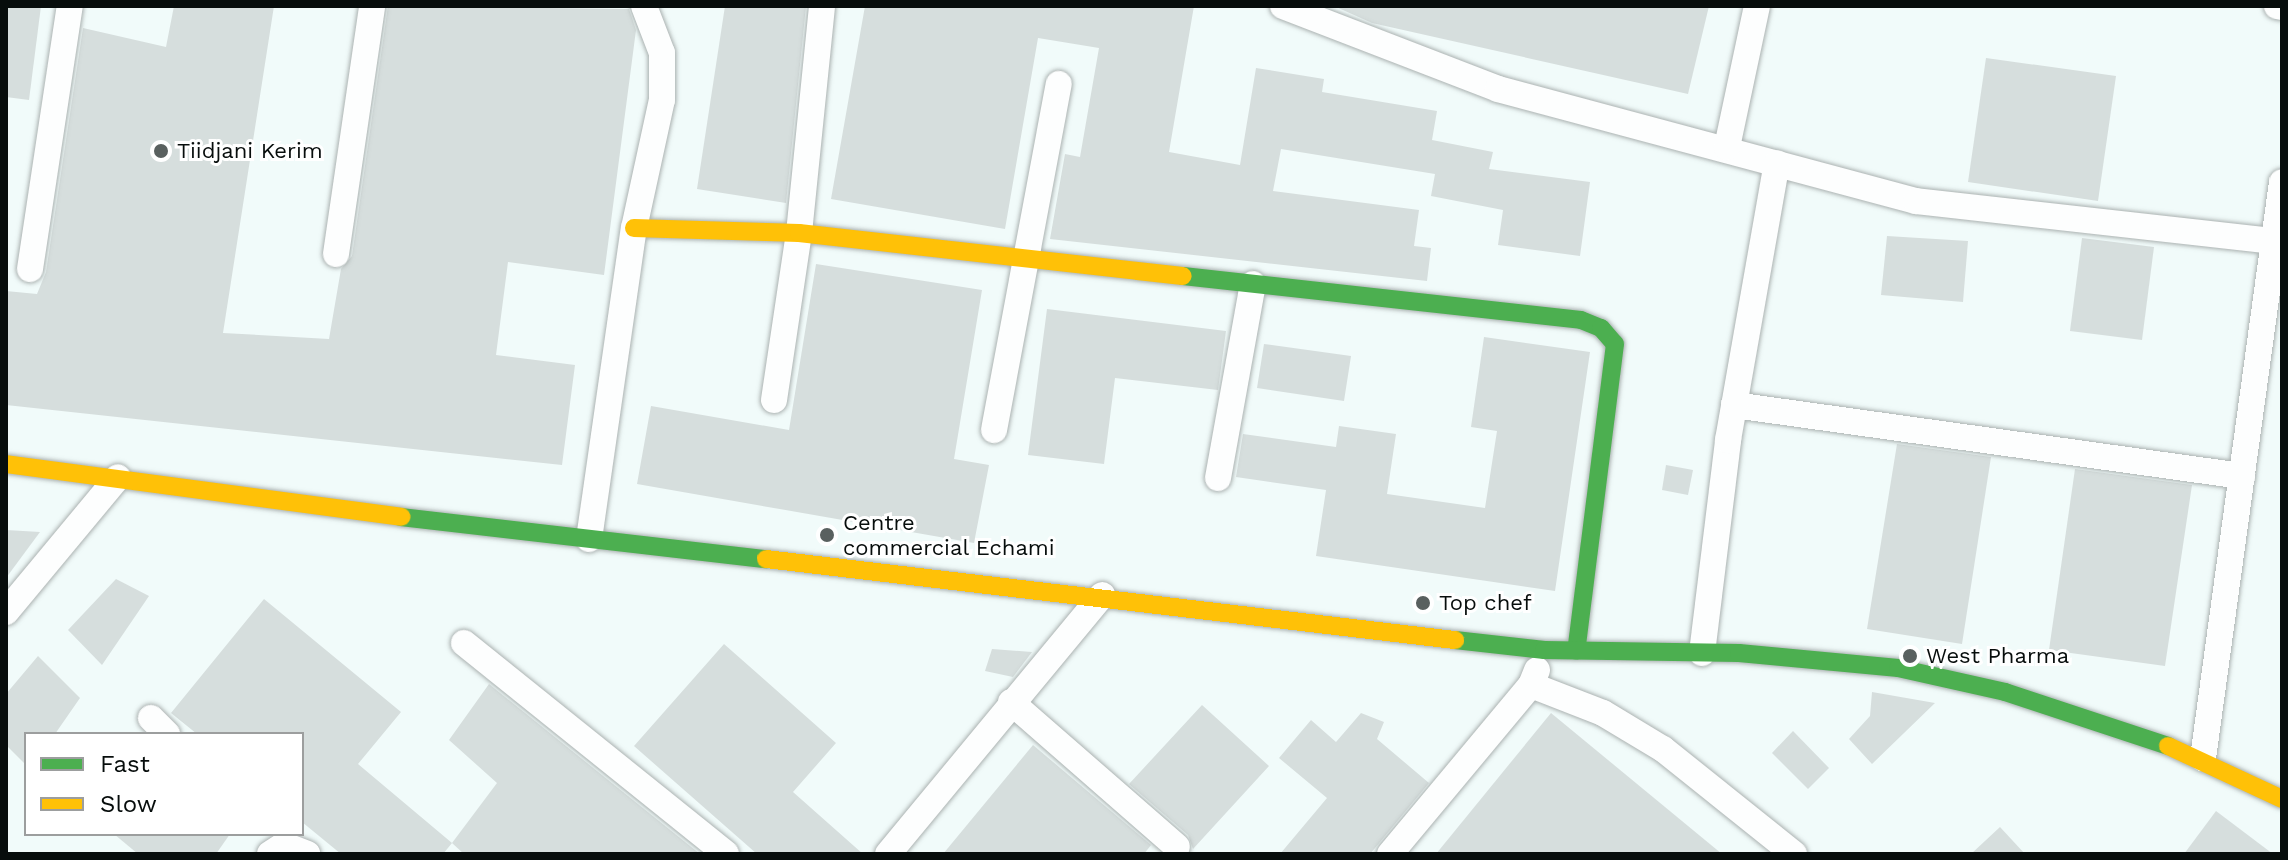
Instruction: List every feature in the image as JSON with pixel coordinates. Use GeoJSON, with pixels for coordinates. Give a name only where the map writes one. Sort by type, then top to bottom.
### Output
{"type":"FeatureCollection","features":[{"type":"Feature","properties":{"kind":"street"},"geometry":{"type":"LineString","coordinates":[[30,269],[70,6]]}},
{"type":"Feature","properties":{"kind":"street"},"geometry":{"type":"LineString","coordinates":[[336,254],[372,6]]}},
{"type":"Feature","properties":{"kind":"street"},"geometry":{"type":"LineString","coordinates":[[589,539],[634,228],[662,100],[662,53],[644,6]]}},
{"type":"Feature","properties":{"kind":"street"},"geometry":{"type":"LineString","coordinates":[[774,400],[799,233],[822,6]]}},
{"type":"Feature","properties":{"kind":"street"},"geometry":{"type":"LineString","coordinates":[[1283,6],[1498,89],[1727,147],[1916,201],[2275,241]]}},
{"type":"Feature","properties":{"kind":"street"},"geometry":{"type":"LineString","coordinates":[[1727,147],[1757,6]]}},
{"type":"Feature","properties":{"kind":"street"},"geometry":{"type":"LineString","coordinates":[[994,430],[1059,84]]}},
{"type":"Feature","properties":{"kind":"street"},"geometry":{"type":"LineString","coordinates":[[1702,653],[1734,405],[1777,163]]}},
{"type":"Feature","properties":{"kind":"street"},"geometry":{"type":"LineString","coordinates":[[2203,758],[2282,182]]}},
{"type":"Feature","properties":{"kind":"street"},"geometry":{"type":"LineString","coordinates":[[634,228],[799,233],[1581,320],[1601,328],[1615,344],[1576,651]]}},
{"type":"Feature","properties":{"kind":"street"},"geometry":{"type":"LineString","coordinates":[[1218,478],[1253,284]]}},
{"type":"Feature","properties":{"kind":"street"},"geometry":{"type":"LineString","coordinates":[[2257,372],[2282,361]]}},
{"type":"Feature","properties":{"kind":"street"},"geometry":{"type":"LineString","coordinates":[[1734,405],[2242,476]]}},
{"type":"Feature","properties":{"kind":"street"},"geometry":{"type":"LineString","coordinates":[[6,464],[589,539],[1102,595],[1544,650],[1702,653],[1898,668],[2005,692],[2203,758],[2282,799]]}},
{"type":"Feature","properties":{"kind":"street"},"geometry":{"type":"LineString","coordinates":[[6,612],[118,477]]}},
{"type":"Feature","properties":{"kind":"street"},"geometry":{"type":"LineString","coordinates":[[888,854],[1102,595]]}},
{"type":"Feature","properties":{"kind":"street"},"geometry":{"type":"LineString","coordinates":[[464,643],[726,854]]}},
{"type":"Feature","properties":{"kind":"street"},"geometry":{"type":"LineString","coordinates":[[1390,854],[1531,685],[1544,650]]}},
{"type":"Feature","properties":{"kind":"street"},"geometry":{"type":"LineString","coordinates":[[1531,685],[1603,713],[1663,749],[1794,854]]}},
{"type":"Feature","properties":{"kind":"street"},"geometry":{"type":"LineString","coordinates":[[1011,702],[1177,847]]}},
{"type":"Feature","properties":{"kind":"building"},"geometry":{"type":"Polygon","coordinates":[[[6,6],[41,6],[29,100],[6,97],[6,6]]]}},
{"type":"Feature","properties":{"kind":"building"},"geometry":{"type":"Polygon","coordinates":[[[174,6],[274,6],[223,333],[329,339],[341,269],[352,256],[388,6],[629,9],[636,30],[604,275],[508,262],[496,355],[575,365],[562,465],[6,405],[6,291],[37,294],[46,272],[83,28],[166,47],[174,6]]]}},
{"type":"Feature","properties":{"kind":"building"},"geometry":{"type":"Polygon","coordinates":[[[725,6],[806,6],[786,203],[697,189],[725,6]]]}},
{"type":"Feature","properties":{"kind":"building"},"geometry":{"type":"Polygon","coordinates":[[[865,6],[1194,6],[1169,152],[1240,165],[1256,68],[1324,79],[1322,92],[1437,111],[1432,140],[1493,152],[1489,169],[1590,182],[1580,256],[1498,245],[1503,210],[1431,196],[1435,174],[1281,149],[1273,191],[1419,210],[1414,246],[1431,248],[1427,281],[1050,239],[1065,154],[1080,157],[1099,48],[1038,38],[1005,229],[831,199],[865,6]]]}},
{"type":"Feature","properties":{"kind":"building"},"geometry":{"type":"Polygon","coordinates":[[[1334,6],[1709,6],[1688,94],[1372,23],[1334,6]]]}},
{"type":"Feature","properties":{"kind":"building"},"geometry":{"type":"Polygon","coordinates":[[[1986,58],[2116,76],[2098,201],[1968,182],[1986,58]]]}},
{"type":"Feature","properties":{"kind":"building"},"geometry":{"type":"Polygon","coordinates":[[[1887,236],[1968,241],[1963,302],[1881,295],[1887,236]]]}},
{"type":"Feature","properties":{"kind":"building"},"geometry":{"type":"Polygon","coordinates":[[[2082,238],[2154,247],[2142,340],[2070,331],[2082,238]]]}},
{"type":"Feature","properties":{"kind":"building"},"geometry":{"type":"Polygon","coordinates":[[[816,264],[982,290],[954,459],[989,465],[974,543],[637,484],[651,406],[789,430],[816,264]]]}},
{"type":"Feature","properties":{"kind":"building"},"geometry":{"type":"Polygon","coordinates":[[[1047,309],[1226,331],[1218,390],[1115,378],[1104,464],[1028,455],[1047,309]]]}},
{"type":"Feature","properties":{"kind":"building"},"geometry":{"type":"Polygon","coordinates":[[[1484,337],[1590,352],[1555,591],[1316,556],[1326,490],[1236,477],[1243,434],[1336,447],[1339,426],[1396,434],[1387,494],[1485,508],[1497,431],[1471,427],[1484,337]]]}},
{"type":"Feature","properties":{"kind":"building"},"geometry":{"type":"Polygon","coordinates":[[[1264,344],[1351,356],[1344,401],[1257,388],[1264,344]]]}},
{"type":"Feature","properties":{"kind":"building"},"geometry":{"type":"Polygon","coordinates":[[[1897,444],[1991,457],[1962,644],[1867,629],[1897,444]]]}},
{"type":"Feature","properties":{"kind":"building"},"geometry":{"type":"Polygon","coordinates":[[[1666,465],[1693,470],[1688,495],[1662,490],[1666,465]]]}},
{"type":"Feature","properties":{"kind":"building"},"geometry":{"type":"Polygon","coordinates":[[[2075,469],[2192,485],[2165,666],[2049,650],[2075,469]]]}},
{"type":"Feature","properties":{"kind":"building"},"geometry":{"type":"Polygon","coordinates":[[[6,530],[40,532],[6,578],[6,530]]]}},
{"type":"Feature","properties":{"kind":"building"},"geometry":{"type":"Polygon","coordinates":[[[116,579],[149,596],[102,665],[68,630],[116,579]]]}},
{"type":"Feature","properties":{"kind":"building"},"geometry":{"type":"Polygon","coordinates":[[[264,599],[401,712],[358,764],[452,843],[443,854],[341,854],[304,824],[304,732],[195,732],[171,713],[264,599]]]}},
{"type":"Feature","properties":{"kind":"building"},"geometry":{"type":"Polygon","coordinates":[[[724,644],[836,743],[793,792],[863,854],[757,854],[634,746],[724,644]]]}},
{"type":"Feature","properties":{"kind":"building"},"geometry":{"type":"Polygon","coordinates":[[[992,649],[1032,652],[1013,677],[985,671],[992,649]]]}},
{"type":"Feature","properties":{"kind":"building"},"geometry":{"type":"Polygon","coordinates":[[[38,656],[80,698],[56,732],[24,732],[24,763],[6,745],[6,694],[38,656]]]}},
{"type":"Feature","properties":{"kind":"building"},"geometry":{"type":"Polygon","coordinates":[[[489,684],[700,854],[464,854],[452,843],[497,783],[449,740],[489,684]]]}},
{"type":"Feature","properties":{"kind":"building"},"geometry":{"type":"Polygon","coordinates":[[[1872,692],[1935,703],[1872,764],[1849,739],[1870,716],[1872,692]]]}},
{"type":"Feature","properties":{"kind":"building"},"geometry":{"type":"Polygon","coordinates":[[[1202,705],[1269,766],[1193,849],[1188,835],[1129,784],[1202,705]]]}},
{"type":"Feature","properties":{"kind":"building"},"geometry":{"type":"Polygon","coordinates":[[[1361,713],[1384,722],[1377,739],[1429,783],[1370,854],[1280,854],[1327,798],[1279,758],[1311,720],[1336,742],[1361,713]]]}},
{"type":"Feature","properties":{"kind":"building"},"geometry":{"type":"Polygon","coordinates":[[[1551,713],[1722,854],[1436,854],[1551,713]]]}},
{"type":"Feature","properties":{"kind":"building"},"geometry":{"type":"Polygon","coordinates":[[[1793,731],[1829,768],[1808,789],[1772,753],[1793,731]]]}},
{"type":"Feature","properties":{"kind":"building"},"geometry":{"type":"Polygon","coordinates":[[[1033,745],[1151,845],[1144,854],[943,854],[1033,745]]]}},
{"type":"Feature","properties":{"kind":"building"},"geometry":{"type":"Polygon","coordinates":[[[2216,811],[2273,854],[2184,854],[2216,811]]]}},
{"type":"Feature","properties":{"kind":"building"},"geometry":{"type":"Polygon","coordinates":[[[2000,827],[2025,854],[1971,854],[2000,827]]]}},
{"type":"Feature","properties":{"kind":"building"},"geometry":{"type":"Polygon","coordinates":[[[116,836],[229,836],[216,854],[138,854],[116,836]]]}},
{"type":"Feature","properties":{"kind":"traffic: fast"},"geometry":{"type":"LineString","coordinates":[[1183,276],[1581,320],[1601,328],[1615,344],[1576,651]]}},
{"type":"Feature","properties":{"kind":"traffic: fast"},"geometry":{"type":"LineString","coordinates":[[401,517],[766,559]]}},
{"type":"Feature","properties":{"kind":"traffic: fast"},"geometry":{"type":"LineString","coordinates":[[1455,640],[1544,650],[1739,653],[1898,668],[2005,692],[2168,746]]}},
{"type":"Feature","properties":{"kind":"traffic: slow"},"geometry":{"type":"LineString","coordinates":[[634,228],[799,233],[1183,276]]}},
{"type":"Feature","properties":{"kind":"traffic: slow"},"geometry":{"type":"LineString","coordinates":[[6,464],[401,517]]}},
{"type":"Feature","properties":{"kind":"traffic: slow"},"geometry":{"type":"LineString","coordinates":[[766,559],[1455,640]]}},
{"type":"Feature","properties":{"kind":"traffic: slow"},"geometry":{"type":"LineString","coordinates":[[2168,746],[2282,799]]}},
{"type":"Feature","properties":{"kind":"place","name":"Tiidjani Kerim"},"geometry":{"type":"Point","coordinates":[161,151]}},
{"type":"Feature","properties":{"kind":"place","name":"Centre commercial Echami"},"geometry":{"type":"Point","coordinates":[827,535]}},
{"type":"Feature","properties":{"kind":"place","name":"Top chef"},"geometry":{"type":"Point","coordinates":[1423,603]}},
{"type":"Feature","properties":{"kind":"place","name":"West Pharma"},"geometry":{"type":"Point","coordinates":[1910,656]}}]}
